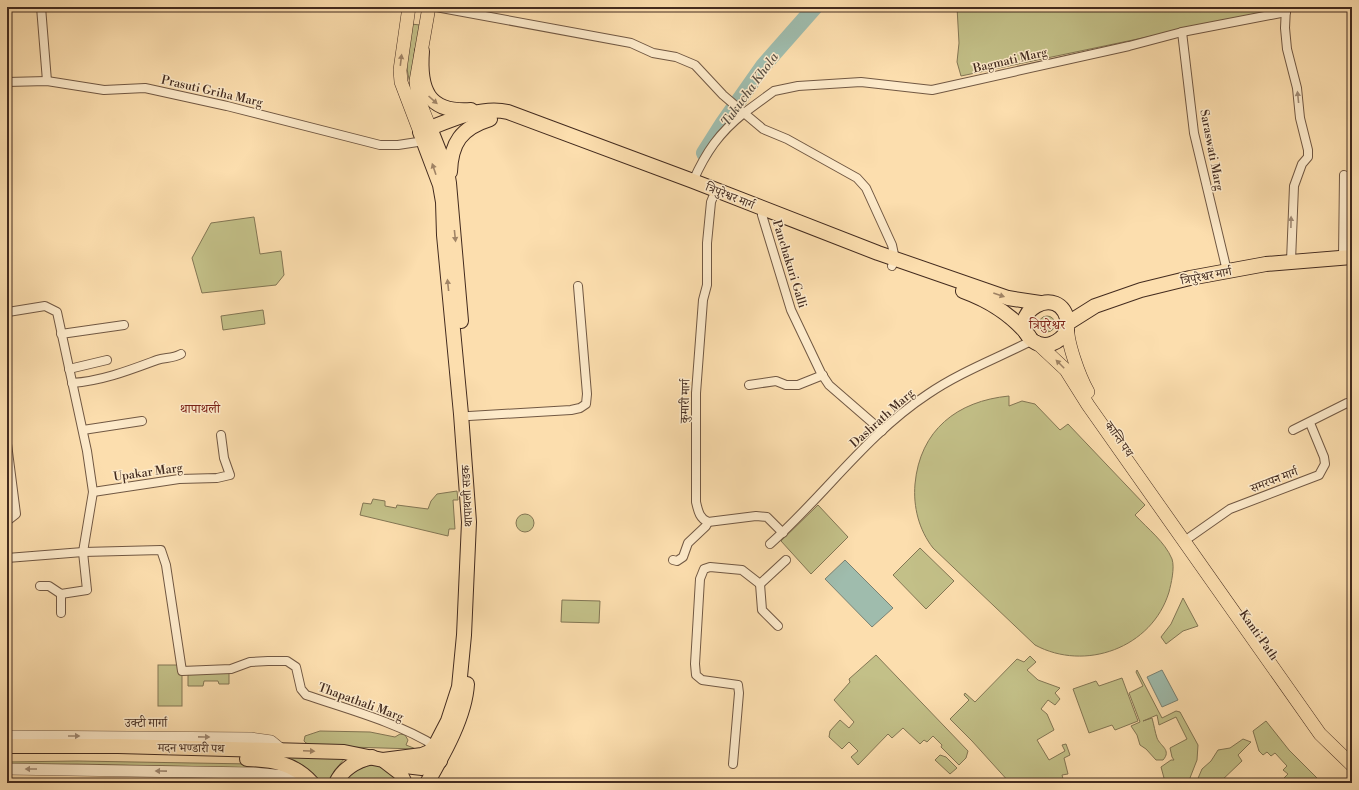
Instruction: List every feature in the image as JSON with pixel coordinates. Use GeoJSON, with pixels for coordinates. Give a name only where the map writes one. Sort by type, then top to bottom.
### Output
{"type":"FeatureCollection","features":[{"type":"Feature","properties":{"kind":"highway"},"geometry":{"type":"LineString","coordinates":[[422,51],[425,90],[432,100],[447,110],[490,115]]}},
{"type":"Feature","properties":{"kind":"highway","name":"त्रिपुरेश्वर मार्ग"},"geometry":{"type":"LineString","coordinates":[[427,135],[470,114],[490,115],[508,112],[693,181],[968,293],[1000,308],[1018,323],[1033,340]]}},
{"type":"Feature","properties":{"kind":"highway","name":"त्रिपुरेश्वर मार्ग"},"geometry":{"type":"LineString","coordinates":[[490,115],[514,122],[590,153],[893,262],[1008,298],[1040,303]]}},
{"type":"Feature","properties":{"kind":"highway"},"geometry":{"type":"LineString","coordinates":[[444,184],[456,141],[463,132],[490,115]]}},
{"type":"Feature","properties":{"kind":"highway"},"geometry":{"type":"LineString","coordinates":[[427,135],[447,171],[444,184]]}},
{"type":"Feature","properties":{"kind":"highway","name":"थापाथली सडक"},"geometry":{"type":"LineString","coordinates":[[427,783],[440,761],[462,710],[467,690],[477,556],[476,490],[444,184]]}},
{"type":"Feature","properties":{"kind":"highway","name":"थापाथली सडक"},"geometry":{"type":"LineString","coordinates":[[435,746],[448,721],[460,680],[464,635],[469,522],[461,414],[447,274],[443,202],[444,184]]}},
{"type":"Feature","properties":{"kind":"highway","name":"त्रिपुरेश्वर मार्ग"},"geometry":{"type":"LineString","coordinates":[[1067,327],[1095,306],[1141,290],[1266,264],[1347,257]]}},
{"type":"Feature","properties":{"kind":"highway"},"geometry":{"type":"LineString","coordinates":[[1057,305],[1065,312],[1067,327],[1059,340],[1054,344],[1048,345],[1033,340],[1026,330],[1026,317],[1029,311],[1040,303],[1057,305],[1067,307],[1095,306]]}},
{"type":"Feature","properties":{"kind":"highway","name":"मदन भण्डारी पथ"},"geometry":{"type":"LineString","coordinates":[[7,746],[118,746],[344,752],[379,758]]}},
{"type":"Feature","properties":{"kind":"highway"},"geometry":{"type":"LineString","coordinates":[[336,783],[342,773],[353,764],[379,758],[422,755],[430,752],[435,746]]}},
{"type":"Feature","properties":{"kind":"highway","name":"मदन भण्डारी पथ"},"geometry":{"type":"LineString","coordinates":[[7,755],[262,759],[280,762],[296,769],[311,783]]}},
{"type":"Feature","properties":{"kind":"highway"},"geometry":{"type":"LineString","coordinates":[[379,758],[400,773],[405,783]]}},
{"type":"Feature","properties":{"kind":"highway"},"geometry":{"type":"LineString","coordinates":[[396,770],[405,766],[422,768],[440,761]]}},
{"type":"Feature","properties":{"kind":"main road"},"geometry":{"type":"LineString","coordinates":[[409,7],[400,70],[401,82],[427,135]]}},
{"type":"Feature","properties":{"kind":"main road"},"geometry":{"type":"LineString","coordinates":[[427,135],[416,88],[416,75],[422,51],[429,7]]}},
{"type":"Feature","properties":{"kind":"main road","name":"कान्ति पथ"},"geometry":{"type":"LineString","coordinates":[[1067,327],[1077,368],[1096,406],[1190,537]]}},
{"type":"Feature","properties":{"kind":"main road"},"geometry":{"type":"LineString","coordinates":[[1033,340],[1066,370],[1078,390],[1320,734],[1352,765]]}},
{"type":"Feature","properties":{"kind":"main road","name":"Kanti Path"},"geometry":{"type":"LineString","coordinates":[[1190,537],[1327,732],[1352,756]]}},
{"type":"Feature","properties":{"kind":"street"},"geometry":{"type":"LineString","coordinates":[[42,7],[46,81]]}},
{"type":"Feature","properties":{"kind":"street"},"geometry":{"type":"LineString","coordinates":[[436,7],[631,43],[653,53],[676,57],[695,65],[723,95],[763,129],[787,139],[857,178],[866,188],[892,244],[893,262]]}},
{"type":"Feature","properties":{"kind":"street"},"geometry":{"type":"LineString","coordinates":[[1286,9],[1285,28],[1287,49],[1297,88],[1300,118],[1308,150],[1308,157],[1302,164],[1294,186],[1291,262]]}},
{"type":"Feature","properties":{"kind":"street","name":"Bagmati Marg"},"geometry":{"type":"LineString","coordinates":[[693,181],[704,156],[741,111],[774,91],[798,86],[861,82],[932,90],[1286,9]]}},
{"type":"Feature","properties":{"kind":"street","name":"Saraswati Marg"},"geometry":{"type":"LineString","coordinates":[[1182,32],[1194,133],[1227,271]]}},
{"type":"Feature","properties":{"kind":"street","name":"Prasuti Griha Marg"},"geometry":{"type":"LineString","coordinates":[[7,82],[46,81],[104,90],[145,88],[227,106],[380,144],[409,144],[427,135]]}},
{"type":"Feature","properties":{"kind":"street"},"geometry":{"type":"LineString","coordinates":[[1344,175],[1347,257]]}},
{"type":"Feature","properties":{"kind":"street","name":"कुमारी मार्ग"},"geometry":{"type":"LineString","coordinates":[[708,522],[703,520],[696,502],[696,394],[703,300],[707,285],[707,243],[711,202],[713,197]]}},
{"type":"Feature","properties":{"kind":"street","name":"Panchakuri Galli"},"geometry":{"type":"LineString","coordinates":[[762,215],[791,310],[823,375],[829,385],[882,431]]}},
{"type":"Feature","properties":{"kind":"street"},"geometry":{"type":"LineString","coordinates":[[7,269],[7,313],[45,306],[52,308],[57,312],[83,430],[93,492],[83,552],[88,590],[61,594],[49,586],[40,586]]}},
{"type":"Feature","properties":{"kind":"street"},"geometry":{"type":"LineString","coordinates":[[469,416],[571,410],[580,408],[586,404],[587,394],[578,286]]}},
{"type":"Feature","properties":{"kind":"street"},"geometry":{"type":"LineString","coordinates":[[61,334],[124,325]]}},
{"type":"Feature","properties":{"kind":"street","name":"Dashrath Marg"},"geometry":{"type":"LineString","coordinates":[[770,544],[783,533],[882,431],[928,394],[961,375],[1033,340]]}},
{"type":"Feature","properties":{"kind":"street"},"geometry":{"type":"LineString","coordinates":[[72,383],[86,382],[109,376],[158,360],[171,359],[181,354]]}},
{"type":"Feature","properties":{"kind":"street"},"geometry":{"type":"LineString","coordinates":[[69,368],[107,360]]}},
{"type":"Feature","properties":{"kind":"street"},"geometry":{"type":"LineString","coordinates":[[749,385],[776,381],[786,385],[798,385],[823,375]]}},
{"type":"Feature","properties":{"kind":"street"},"geometry":{"type":"LineString","coordinates":[[1293,430],[1310,423],[1347,403]]}},
{"type":"Feature","properties":{"kind":"street"},"geometry":{"type":"LineString","coordinates":[[83,430],[142,421]]}},
{"type":"Feature","properties":{"kind":"street","name":"समरपन मार्ग"},"geometry":{"type":"LineString","coordinates":[[1190,537],[1230,509],[1319,475],[1325,464],[1324,457],[1310,423]]}},
{"type":"Feature","properties":{"kind":"street","name":"Upakar Marg"},"geometry":{"type":"LineString","coordinates":[[93,492],[179,478],[217,478],[230,475],[224,458],[220,435]]}},
{"type":"Feature","properties":{"kind":"street"},"geometry":{"type":"LineString","coordinates":[[7,444],[16,514],[7,520]]}},
{"type":"Feature","properties":{"kind":"street"},"geometry":{"type":"LineString","coordinates":[[673,560],[678,561],[683,557],[688,543],[706,526],[708,522],[756,516],[767,517],[783,533]]}},
{"type":"Feature","properties":{"kind":"street","name":"Thapathali Marg"},"geometry":{"type":"LineString","coordinates":[[83,552],[161,550],[166,565],[182,671],[231,669],[250,662],[287,661],[296,667],[301,689],[306,695],[356,712],[424,739],[435,746]]}},
{"type":"Feature","properties":{"kind":"street"},"geometry":{"type":"LineString","coordinates":[[7,558],[83,552]]}},
{"type":"Feature","properties":{"kind":"street"},"geometry":{"type":"LineString","coordinates":[[760,584],[786,560]]}},
{"type":"Feature","properties":{"kind":"street"},"geometry":{"type":"LineString","coordinates":[[733,764],[739,693],[738,685],[702,680],[696,675],[695,664],[700,579],[704,569],[710,567],[742,570],[760,584],[762,610],[778,626]]}},
{"type":"Feature","properties":{"kind":"street"},"geometry":{"type":"LineString","coordinates":[[61,594],[61,613]]}},
{"type":"Feature","properties":{"kind":"street","name":"उक्टी मार्गा"},"geometry":{"type":"LineString","coordinates":[[7,736],[251,738],[271,741],[276,750]]}},
{"type":"Feature","properties":{"kind":"street"},"geometry":{"type":"LineString","coordinates":[[7,769],[252,773],[296,777],[311,783]]}},
{"type":"Feature","properties":{"kind":"shaded area"},"geometry":{"type":"Polygon","coordinates":[[[957,7],[1281,7],[1281,9],[961,76],[957,62],[959,43],[957,7]]]}},
{"type":"Feature","properties":{"kind":"shaded area"},"geometry":{"type":"Polygon","coordinates":[[[411,24],[420,25],[411,90],[406,63],[411,24]]]}},
{"type":"Feature","properties":{"kind":"shaded area"},"geometry":{"type":"Polygon","coordinates":[[[254,217],[260,254],[281,251],[284,275],[276,285],[202,293],[192,258],[211,223],[254,217]]]}},
{"type":"Feature","properties":{"kind":"shaded area"},"geometry":{"type":"Polygon","coordinates":[[[263,310],[265,324],[223,330],[221,316],[263,310]]]}},
{"type":"Feature","properties":{"kind":"shaded area"},"geometry":{"type":"Polygon","coordinates":[[[1044,316],[1050,316],[1055,321],[1053,330],[1050,332],[1044,332],[1039,327],[1039,321],[1044,316]]]}},
{"type":"Feature","properties":{"kind":"shaded area"},"geometry":{"type":"Polygon","coordinates":[[[1009,396],[1009,406],[1022,401],[1035,404],[1060,430],[1068,424],[1145,505],[1135,515],[1161,541],[1172,559],[1173,571],[1171,585],[1160,611],[1148,628],[1132,640],[1114,650],[1095,655],[1075,656],[1054,653],[1035,645],[933,548],[924,534],[916,510],[915,484],[918,465],[924,448],[933,434],[944,422],[958,412],[973,404],[1009,396]]]}},
{"type":"Feature","properties":{"kind":"shaded area"},"geometry":{"type":"Polygon","coordinates":[[[457,491],[458,500],[453,500],[455,529],[449,529],[448,536],[360,515],[363,503],[371,504],[373,499],[385,501],[385,506],[396,508],[397,505],[428,509],[431,501],[437,494],[457,491]]]}},
{"type":"Feature","properties":{"kind":"shaded area"},"geometry":{"type":"Polygon","coordinates":[[[818,505],[848,537],[811,574],[781,541],[818,505]]]}},
{"type":"Feature","properties":{"kind":"shaded area"},"geometry":{"type":"Polygon","coordinates":[[[525,514],[531,517],[534,523],[531,529],[525,532],[519,529],[516,523],[519,517],[525,514]]]}},
{"type":"Feature","properties":{"kind":"shaded area"},"geometry":{"type":"Polygon","coordinates":[[[920,548],[954,581],[926,609],[893,575],[920,548]]]}},
{"type":"Feature","properties":{"kind":"shaded area"},"geometry":{"type":"Polygon","coordinates":[[[845,560],[893,608],[872,627],[825,579],[845,560]]]}},
{"type":"Feature","properties":{"kind":"shaded area"},"geometry":{"type":"Polygon","coordinates":[[[1183,598],[1198,626],[1183,631],[1166,644],[1161,637],[1171,624],[1183,598]]]}},
{"type":"Feature","properties":{"kind":"shaded area"},"geometry":{"type":"Polygon","coordinates":[[[562,600],[600,601],[599,623],[561,622],[562,600]]]}},
{"type":"Feature","properties":{"kind":"shaded area"},"geometry":{"type":"Polygon","coordinates":[[[876,655],[968,751],[966,758],[959,765],[941,747],[942,745],[933,736],[927,742],[924,740],[920,744],[903,728],[892,738],[888,734],[858,765],[851,757],[858,751],[849,742],[842,749],[829,737],[830,731],[840,720],[849,728],[854,722],[834,700],[850,682],[849,679],[876,655]]]}},
{"type":"Feature","properties":{"kind":"shaded area"},"geometry":{"type":"Polygon","coordinates":[[[1030,656],[1036,662],[1027,670],[1038,680],[1060,688],[1055,693],[1060,699],[1055,705],[1048,700],[1041,709],[1047,714],[1054,730],[1037,740],[1049,760],[1065,751],[1062,745],[1066,744],[1070,755],[1064,758],[1068,774],[1062,775],[1064,783],[1010,783],[950,719],[969,700],[964,695],[965,693],[975,702],[1017,659],[1024,662],[1030,656]]]}},
{"type":"Feature","properties":{"kind":"shaded area"},"geometry":{"type":"Polygon","coordinates":[[[158,665],[182,665],[182,706],[158,706],[158,665]]]}},
{"type":"Feature","properties":{"kind":"shaded area"},"geometry":{"type":"Polygon","coordinates":[[[188,669],[229,669],[229,684],[219,684],[218,681],[204,681],[203,686],[188,686],[188,669]]]}},
{"type":"Feature","properties":{"kind":"shaded area"},"geometry":{"type":"Polygon","coordinates":[[[1137,670],[1162,718],[1176,711],[1180,712],[1198,745],[1197,760],[1188,783],[1167,782],[1164,778],[1161,767],[1171,760],[1174,760],[1170,748],[1187,739],[1176,717],[1159,725],[1157,715],[1143,721],[1152,718],[1158,741],[1166,751],[1163,760],[1156,760],[1140,745],[1137,735],[1131,726],[1140,722],[1129,693],[1143,686],[1136,672],[1137,670]]]}},
{"type":"Feature","properties":{"kind":"shaded area"},"geometry":{"type":"Polygon","coordinates":[[[1162,670],[1178,700],[1162,707],[1147,677],[1162,670]]]}},
{"type":"Feature","properties":{"kind":"shaded area"},"geometry":{"type":"Polygon","coordinates":[[[1122,678],[1138,721],[1115,730],[1112,725],[1089,733],[1073,689],[1096,681],[1099,686],[1122,678]]]}},
{"type":"Feature","properties":{"kind":"shaded area"},"geometry":{"type":"Polygon","coordinates":[[[1266,721],[1289,750],[1322,783],[1289,783],[1284,778],[1288,774],[1283,770],[1287,766],[1275,753],[1271,756],[1267,752],[1263,755],[1259,751],[1253,731],[1266,721]]]}},
{"type":"Feature","properties":{"kind":"shaded area"},"geometry":{"type":"Polygon","coordinates":[[[320,731],[370,732],[395,737],[400,734],[405,735],[408,740],[406,745],[416,749],[316,746],[304,741],[305,736],[320,731]]]}},
{"type":"Feature","properties":{"kind":"shaded area"},"geometry":{"type":"Polygon","coordinates":[[[1243,739],[1251,742],[1238,755],[1242,761],[1219,783],[1196,783],[1202,769],[1211,761],[1218,750],[1230,748],[1243,739]]]}},
{"type":"Feature","properties":{"kind":"shaded area"},"geometry":{"type":"Polygon","coordinates":[[[940,755],[946,757],[957,768],[950,774],[935,760],[940,755]]]}},
{"type":"Feature","properties":{"kind":"shaded area"},"geometry":{"type":"Polygon","coordinates":[[[287,757],[345,758],[334,771],[329,783],[320,783],[314,776],[287,757]]]}},
{"type":"Feature","properties":{"kind":"shaded area"},"geometry":{"type":"Polygon","coordinates":[[[77,761],[251,764],[264,766],[264,768],[7,764],[7,762],[77,761]]]}},
{"type":"Feature","properties":{"kind":"shaded area"},"geometry":{"type":"Polygon","coordinates":[[[367,766],[382,766],[401,783],[343,783],[358,770],[367,766]]]}},
{"type":"Feature","properties":{"kind":"waterway","name":"Tukucha Khola"},"geometry":{"type":"LineString","coordinates":[[704,153],[763,66],[815,7]]}},
{"type":"Feature","properties":{"kind":"district","name":"त्रिपुरेश्वर"},"geometry":{"type":"Point","coordinates":[1047,324]}},
{"type":"Feature","properties":{"kind":"district","name":"थापाथली"},"geometry":{"type":"Point","coordinates":[200,408]}}]}
